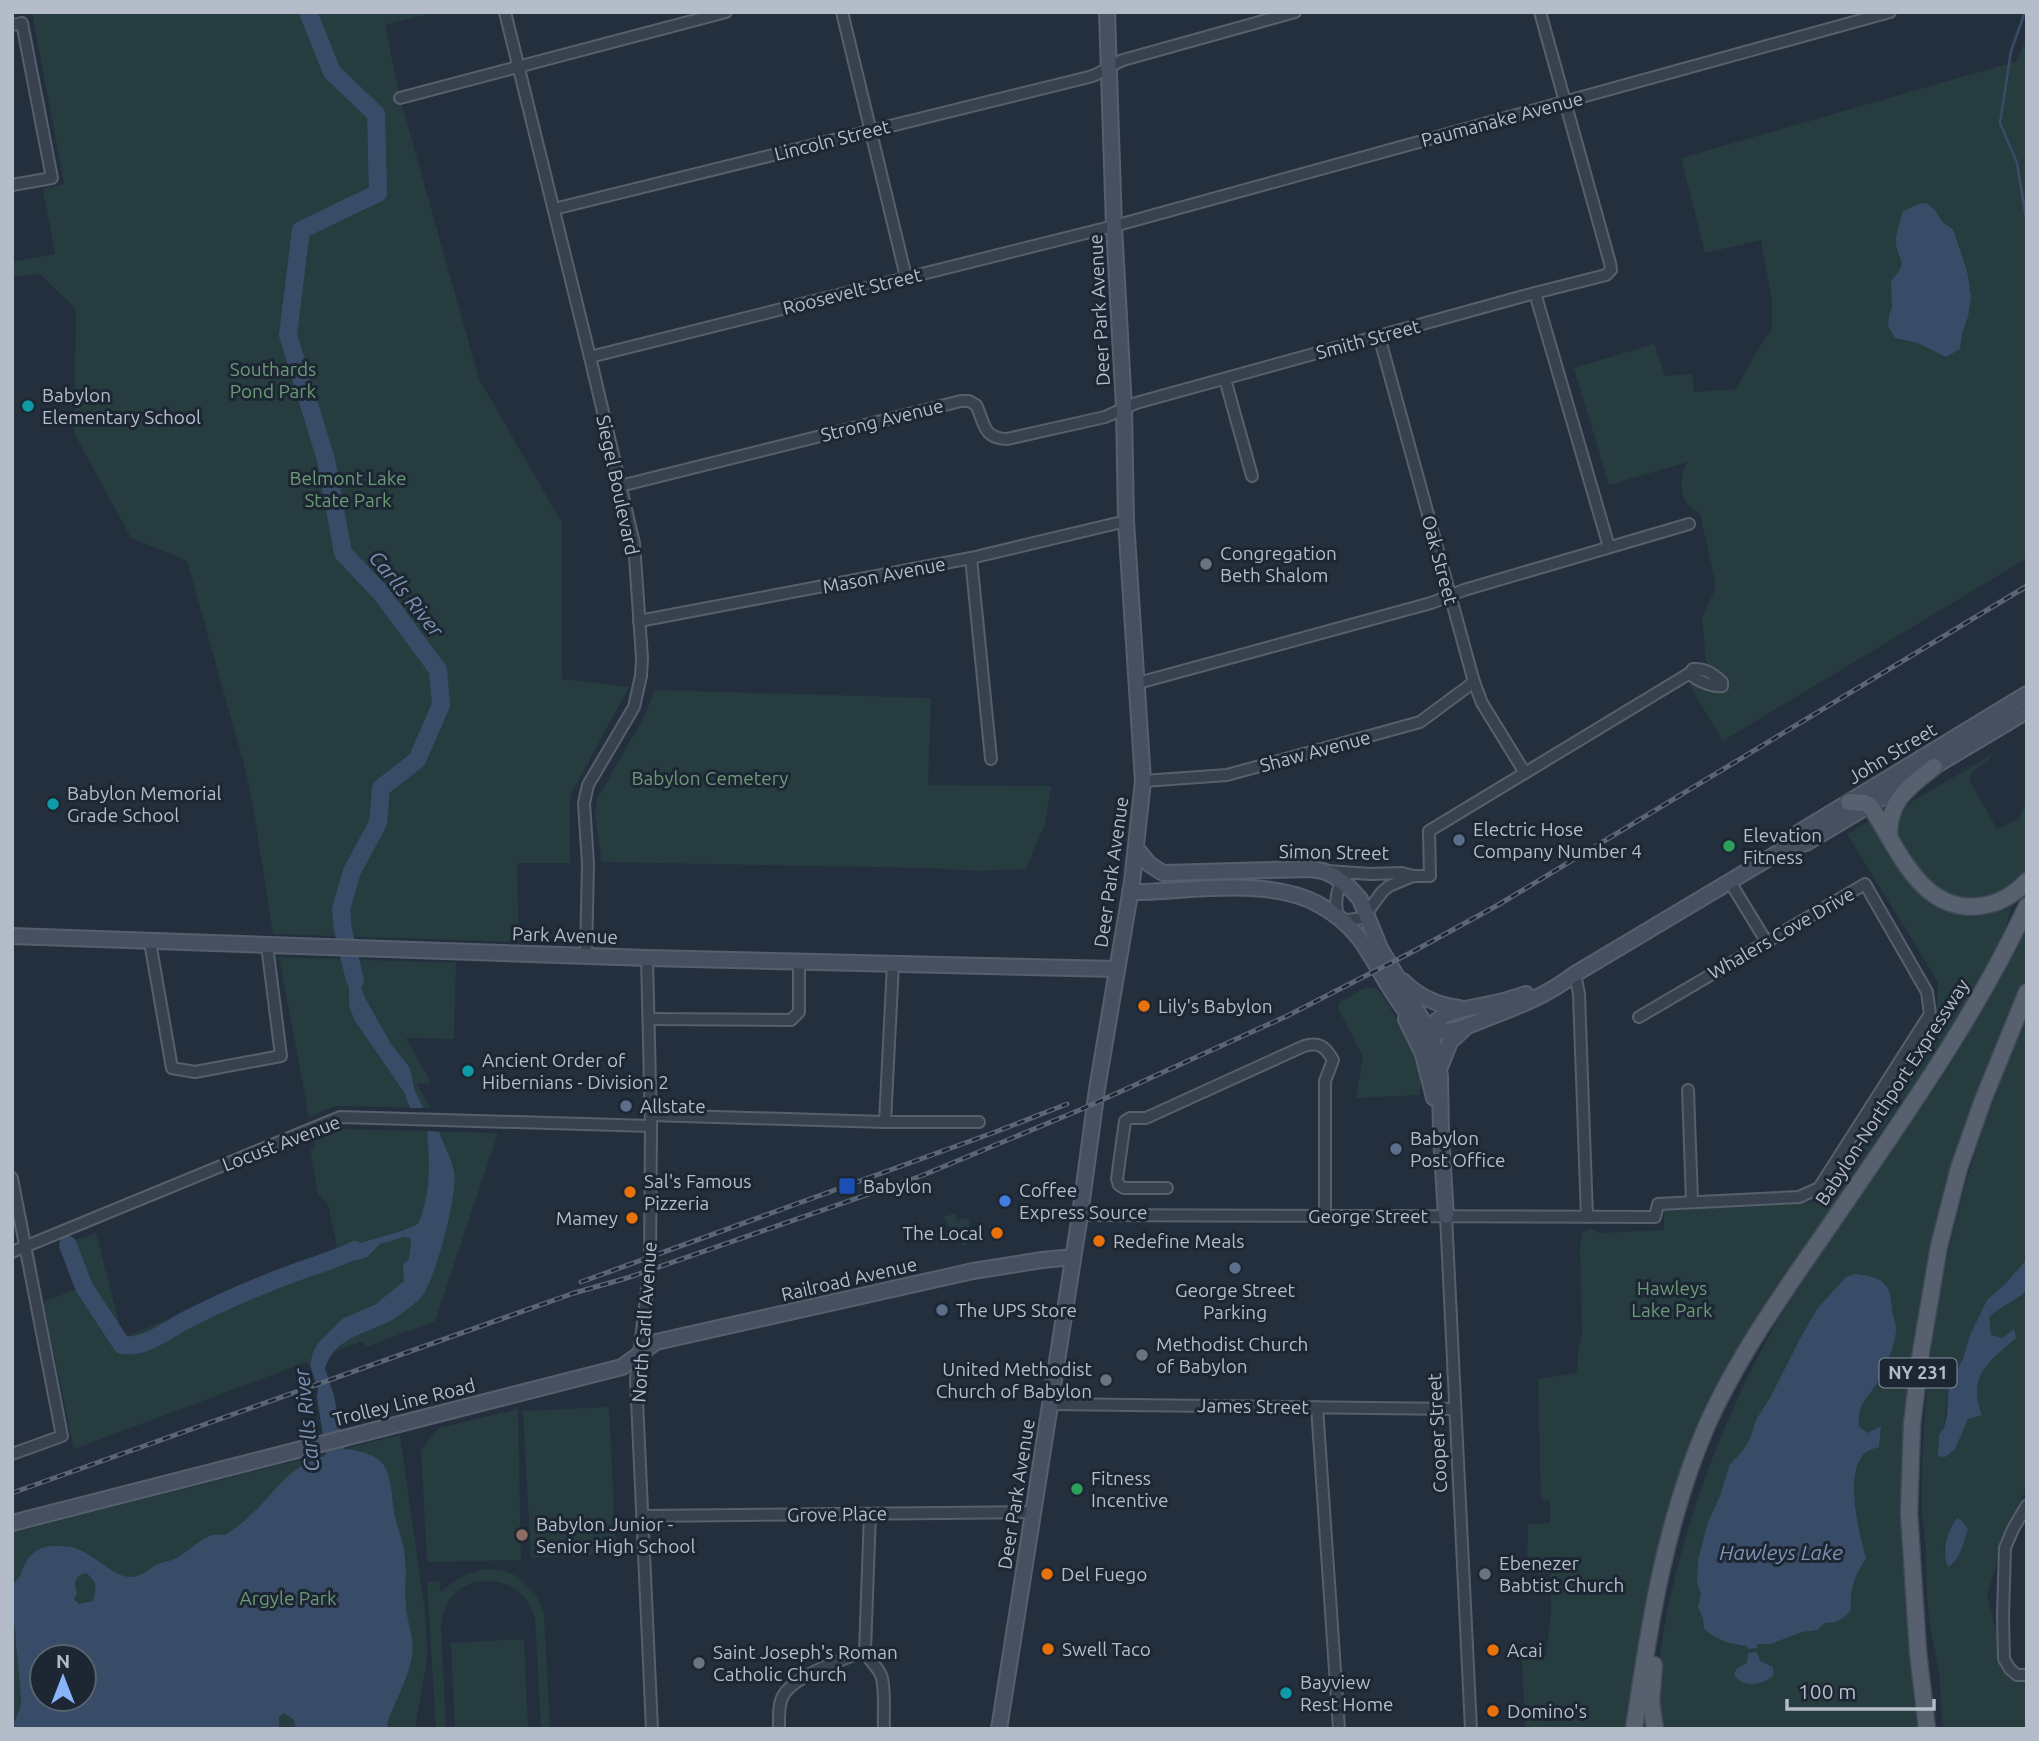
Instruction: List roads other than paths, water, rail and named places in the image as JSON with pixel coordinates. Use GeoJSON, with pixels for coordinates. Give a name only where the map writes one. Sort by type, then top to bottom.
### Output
{"type":"FeatureCollection","features":[{"type":"Feature","properties":{"kind":"main road","name":"Deer Park Avenue"},"geometry":{"type":"LineString","coordinates":[[999,1729],[1097,1090],[1131,887],[1143,781],[1126,521],[1124,408],[1107,12]]}},
{"type":"Feature","properties":{"kind":"main road","name":"John Street"},"geometry":{"type":"LineString","coordinates":[[1428,1030],[1443,1031],[1474,1023],[1555,989],[1575,974],[1781,851],[1798,833],[2027,694]]}},
{"type":"Feature","properties":{"kind":"main road","name":"John Street"},"geometry":{"type":"LineString","coordinates":[[1781,851],[1806,844],[2027,711]]}},
{"type":"Feature","properties":{"kind":"main road"},"geometry":{"type":"LineString","coordinates":[[1889,837],[1890,819],[1898,800],[1934,767]]}},
{"type":"Feature","properties":{"kind":"main road"},"geometry":{"type":"LineString","coordinates":[[1849,802],[1870,806],[1921,884],[1939,898],[1953,904],[1974,907],[1996,902],[2015,892],[2027,881]]}},
{"type":"Feature","properties":{"kind":"main road","name":"Simon Street"},"geometry":{"type":"LineString","coordinates":[[1136,848],[1149,864],[1163,873],[1297,869],[1323,871]]}},
{"type":"Feature","properties":{"kind":"main road","name":"Cooper Street"},"geometry":{"type":"LineString","coordinates":[[1323,871],[1346,877],[1364,906],[1380,948],[1434,1045],[1440,1068],[1446,1216]]}},
{"type":"Feature","properties":{"kind":"main road","name":"Simon Street"},"geometry":{"type":"LineString","coordinates":[[1131,887],[1211,878],[1236,872]]}},
{"type":"Feature","properties":{"kind":"main road","name":"Simon Street"},"geometry":{"type":"LineString","coordinates":[[1131,887],[1144,892],[1252,888],[1286,891],[1317,904],[1338,918]]}},
{"type":"Feature","properties":{"kind":"main road","name":"Babylon-Northport Expressway"},"geometry":{"type":"LineString","coordinates":[[1783,1295],[1953,1043],[1995,971],[2027,906]]}},
{"type":"Feature","properties":{"kind":"main road"},"geometry":{"type":"LineString","coordinates":[[1338,918],[1365,947],[1396,999],[1415,1023],[1428,1030],[1423,1054]]}},
{"type":"Feature","properties":{"kind":"main road","name":"Park Avenue"},"geometry":{"type":"LineString","coordinates":[[12,936],[647,958],[1117,969]]}},
{"type":"Feature","properties":{"kind":"main road","name":"John Street"},"geometry":{"type":"LineString","coordinates":[[1428,1030],[1441,1017],[1516,997],[1575,974]]}},
{"type":"Feature","properties":{"kind":"main road","name":"John Street"},"geometry":{"type":"LineString","coordinates":[[1397,975],[1429,1001],[1467,1009]]}},
{"type":"Feature","properties":{"kind":"main road","name":"NY 231"},"geometry":{"type":"LineString","coordinates":[[1915,1603],[1910,1549],[1910,1459],[1928,1299],[1943,1228],[1966,1148],[1993,1073],[2027,992]]}},
{"type":"Feature","properties":{"kind":"main road","name":"Cooper Street"},"geometry":{"type":"LineString","coordinates":[[1396,999],[1423,1054],[1441,1136]]}},
{"type":"Feature","properties":{"kind":"main road","name":"John Street"},"geometry":{"type":"LineString","coordinates":[[1440,1068],[1453,1038],[1474,1023]]}},
{"type":"Feature","properties":{"kind":"main road","name":"Railroad Avenue"},"geometry":{"type":"LineString","coordinates":[[639,1354],[656,1342],[973,1271],[1073,1257]]}},
{"type":"Feature","properties":{"kind":"main road"},"geometry":{"type":"LineString","coordinates":[[1634,1729],[1659,1578],[1688,1474],[1726,1387],[1783,1295]]}},
{"type":"Feature","properties":{"kind":"main road"},"geometry":{"type":"LineString","coordinates":[[1656,1729],[1651,1694],[1656,1649],[1669,1580],[1689,1504],[1716,1430],[1783,1295]]}},
{"type":"Feature","properties":{"kind":"main road","name":"Trolley Line Road"},"geometry":{"type":"LineString","coordinates":[[12,1523],[622,1367],[639,1354]]}},
{"type":"Feature","properties":{"kind":"main road"},"geometry":{"type":"LineString","coordinates":[[1915,1603],[1927,1729]]}},
{"type":"Feature","properties":{"kind":"main road"},"geometry":{"type":"LineString","coordinates":[[1915,1603],[1938,1729]]}},
{"type":"Feature","properties":{"kind":"street","name":"Siegel Boulevard"},"geometry":{"type":"LineString","coordinates":[[505,12],[634,543],[642,676],[634,707],[588,785],[584,803],[588,864],[586,955]]}},
{"type":"Feature","properties":{"kind":"street"},"geometry":{"type":"LineString","coordinates":[[400,97],[726,12]]}},
{"type":"Feature","properties":{"kind":"street"},"geometry":{"type":"LineString","coordinates":[[842,12],[906,277]]}},
{"type":"Feature","properties":{"kind":"street","name":"Lincoln Street"},"geometry":{"type":"LineString","coordinates":[[554,209],[1099,75],[1123,60],[1295,12]]}},
{"type":"Feature","properties":{"kind":"street"},"geometry":{"type":"LineString","coordinates":[[1540,12],[1564,102]]}},
{"type":"Feature","properties":{"kind":"street","name":"Paumanake Avenue"},"geometry":{"type":"LineString","coordinates":[[1115,226],[1890,12]]}},
{"type":"Feature","properties":{"kind":"street"},"geometry":{"type":"LineString","coordinates":[[12,185],[52,178],[17,24]]}},
{"type":"Feature","properties":{"kind":"street","name":"Smith Street"},"geometry":{"type":"LineString","coordinates":[[1124,408],[1136,402],[1606,275],[1611,270],[1610,263],[1564,102]]}},
{"type":"Feature","properties":{"kind":"street","name":"Roosevelt Street"},"geometry":{"type":"LineString","coordinates":[[590,357],[1115,226]]}},
{"type":"Feature","properties":{"kind":"street"},"geometry":{"type":"LineString","coordinates":[[1535,293],[1609,547]]}},
{"type":"Feature","properties":{"kind":"street","name":"Oak Street"},"geometry":{"type":"LineString","coordinates":[[1379,336],[1474,682],[1482,703],[1525,774]]}},
{"type":"Feature","properties":{"kind":"street"},"geometry":{"type":"LineString","coordinates":[[1225,379],[1252,476]]}},
{"type":"Feature","properties":{"kind":"street","name":"Strong Avenue"},"geometry":{"type":"LineString","coordinates":[[620,486],[961,401],[976,405],[982,424],[988,433],[997,439],[1105,417],[1124,408]]}},
{"type":"Feature","properties":{"kind":"street","name":"Mason Avenue"},"geometry":{"type":"LineString","coordinates":[[639,621],[971,558],[1126,521]]}},
{"type":"Feature","properties":{"kind":"street"},"geometry":{"type":"LineString","coordinates":[[1138,683],[1431,603],[1449,595],[1689,524]]}},
{"type":"Feature","properties":{"kind":"street"},"geometry":{"type":"LineString","coordinates":[[971,558],[991,759]]}},
{"type":"Feature","properties":{"kind":"street"},"geometry":{"type":"LineString","coordinates":[[1525,774],[1690,673]]}},
{"type":"Feature","properties":{"kind":"street","name":"Shaw Avenue"},"geometry":{"type":"LineString","coordinates":[[1143,781],[1227,775],[1420,722],[1474,682]]}},
{"type":"Feature","properties":{"kind":"street","name":"Simon Street"},"geometry":{"type":"LineString","coordinates":[[1346,877],[1402,873],[1430,876],[1429,831],[1525,774]]}},
{"type":"Feature","properties":{"kind":"street"},"geometry":{"type":"LineString","coordinates":[[1346,877],[1337,894],[1338,918],[1357,920],[1367,914],[1382,891],[1413,876]]}},
{"type":"Feature","properties":{"kind":"street"},"geometry":{"type":"LineString","coordinates":[[1730,882],[1766,941]]}},
{"type":"Feature","properties":{"kind":"street","name":"Whalers Cove Drive"},"geometry":{"type":"LineString","coordinates":[[1639,1017],[1865,884],[1927,992],[1930,1014],[1819,1188],[1799,1197],[1658,1204],[1656,1217]]}},
{"type":"Feature","properties":{"kind":"street"},"geometry":{"type":"LineString","coordinates":[[150,942],[172,1068],[195,1072],[281,1056],[267,945]]}},
{"type":"Feature","properties":{"kind":"street","name":"North Carll Avenue"},"geometry":{"type":"LineString","coordinates":[[647,958],[651,1121],[650,1267],[635,1378],[652,1729]]}},
{"type":"Feature","properties":{"kind":"street"},"geometry":{"type":"LineString","coordinates":[[649,1018],[791,1020],[799,1012],[799,961]]}},
{"type":"Feature","properties":{"kind":"street"},"geometry":{"type":"LineString","coordinates":[[885,1122],[892,964]]}},
{"type":"Feature","properties":{"kind":"street"},"geometry":{"type":"LineString","coordinates":[[1575,974],[1579,994],[1587,1217]]}},
{"type":"Feature","properties":{"kind":"street"},"geometry":{"type":"LineString","coordinates":[[1167,1188],[1124,1188],[1119,1185],[1117,1179],[1125,1121],[1130,1118],[1146,1118],[1304,1045],[1318,1044],[1323,1046],[1333,1060],[1325,1081],[1325,1216]]}},
{"type":"Feature","properties":{"kind":"street"},"geometry":{"type":"LineString","coordinates":[[1688,1090],[1692,1202]]}},
{"type":"Feature","properties":{"kind":"street","name":"Locust Avenue"},"geometry":{"type":"LineString","coordinates":[[12,1252],[340,1117],[979,1122]]}},
{"type":"Feature","properties":{"kind":"street"},"geometry":{"type":"LineString","coordinates":[[12,1178],[62,1436],[12,1454]]}},
{"type":"Feature","properties":{"kind":"street","name":"George Street"},"geometry":{"type":"LineString","coordinates":[[1080,1214],[1656,1217]]}},
{"type":"Feature","properties":{"kind":"street","name":"Cooper Street"},"geometry":{"type":"LineString","coordinates":[[1446,1216],[1471,1729]]}},
{"type":"Feature","properties":{"kind":"street","name":"James Street"},"geometry":{"type":"LineString","coordinates":[[1050,1404],[1455,1409]]}},
{"type":"Feature","properties":{"kind":"street"},"geometry":{"type":"LineString","coordinates":[[1317,1407],[1339,1729]]}},
{"type":"Feature","properties":{"kind":"street"},"geometry":{"type":"LineString","coordinates":[[2027,1505],[2005,1548],[2003,1638],[2004,1659],[2010,1669],[2017,1675],[2027,1675]]}},
{"type":"Feature","properties":{"kind":"street","name":"Grove Place"},"geometry":{"type":"LineString","coordinates":[[642,1516],[1032,1512]]}},
{"type":"Feature","properties":{"kind":"street"},"geometry":{"type":"LineString","coordinates":[[870,1514],[865,1651],[882,1681],[884,1729]]}},
{"type":"Feature","properties":{"kind":"street"},"geometry":{"type":"LineString","coordinates":[[779,1729],[778,1715],[782,1697],[791,1685],[824,1667],[865,1651]]}},
{"type":"Feature","properties":{"kind":"water"},"geometry":{"type":"Polygon","coordinates":[[[1922,203],[1928,204],[1942,222],[1953,229],[1967,271],[1971,296],[1960,349],[1946,357],[1918,343],[1895,338],[1888,326],[1892,307],[1891,281],[1902,263],[1896,246],[1899,225],[1903,211],[1922,203]]]}},
{"type":"Feature","properties":{"kind":"water"},"geometry":{"type":"Polygon","coordinates":[[[342,959],[356,959],[365,998],[391,1044],[410,1068],[414,1089],[423,1108],[410,1108],[404,1092],[355,1021],[349,1006],[349,988],[342,959]]]}},
{"type":"Feature","properties":{"kind":"water","name":"Argyle Park"},"geometry":{"type":"Polygon","coordinates":[[[427,1131],[439,1132],[453,1167],[453,1198],[445,1236],[428,1286],[420,1299],[397,1317],[355,1336],[337,1348],[325,1368],[334,1396],[344,1449],[371,1455],[386,1469],[404,1553],[406,1607],[413,1649],[408,1672],[387,1729],[296,1729],[294,1720],[284,1713],[279,1717],[279,1729],[12,1729],[21,1699],[11,1592],[26,1563],[37,1550],[48,1546],[73,1547],[118,1574],[137,1576],[180,1556],[211,1536],[225,1535],[252,1514],[291,1474],[326,1454],[318,1390],[310,1365],[313,1352],[342,1319],[376,1304],[404,1281],[403,1264],[409,1259],[411,1240],[404,1237],[380,1244],[367,1257],[358,1260],[336,1260],[360,1243],[418,1224],[425,1202],[429,1166],[427,1131]],[[86,1573],[79,1576],[75,1583],[77,1593],[74,1599],[79,1604],[93,1601],[95,1589],[86,1573]]]}},
{"type":"Feature","properties":{"kind":"water"},"geometry":{"type":"Polygon","coordinates":[[[2027,1259],[2027,1291],[1989,1317],[1991,1335],[2003,1338],[2014,1329],[2016,1338],[1983,1370],[1977,1390],[1982,1415],[1968,1419],[1955,1449],[1945,1457],[1938,1456],[1939,1435],[1947,1415],[1949,1383],[1963,1359],[1970,1335],[1987,1300],[2027,1259]]]}},
{"type":"Feature","properties":{"kind":"water","name":"Hawleys Lake"},"geometry":{"type":"Polygon","coordinates":[[[1855,1274],[1878,1279],[1887,1287],[1896,1329],[1886,1365],[1860,1412],[1859,1427],[1868,1433],[1881,1426],[1879,1447],[1863,1456],[1854,1479],[1855,1507],[1866,1558],[1853,1585],[1850,1612],[1836,1622],[1824,1624],[1818,1630],[1802,1632],[1771,1644],[1757,1644],[1757,1648],[1748,1649],[1747,1646],[1719,1639],[1704,1629],[1698,1607],[1701,1594],[1697,1583],[1698,1560],[1708,1522],[1730,1464],[1750,1439],[1756,1420],[1817,1309],[1846,1277],[1855,1274]]]}},
{"type":"Feature","properties":{"kind":"water"},"geometry":{"type":"Polygon","coordinates":[[[1957,1518],[1968,1529],[1959,1555],[1948,1567],[1946,1541],[1957,1518]]]}},
{"type":"Feature","properties":{"kind":"water"},"geometry":{"type":"Polygon","coordinates":[[[1757,1652],[1760,1661],[1773,1667],[1773,1676],[1758,1684],[1748,1684],[1734,1675],[1737,1668],[1747,1663],[1748,1653],[1757,1652]]]}},
{"type":"Feature","properties":{"kind":"waterway","name":"Carlls River"},"geometry":{"type":"LineString","coordinates":[[308,12],[332,72],[376,114],[378,193],[301,230],[288,335],[326,460],[343,553],[381,593],[438,670],[441,705],[417,760],[381,788],[378,823],[352,871],[341,909],[343,930],[355,980]]}},
{"type":"Feature","properties":{"kind":"waterway"},"geometry":{"type":"LineString","coordinates":[[2025,12],[2011,51],[2000,123],[2017,163],[2027,224]]}},
{"type":"Feature","properties":{"kind":"waterway"},"geometry":{"type":"LineString","coordinates":[[68,1245],[84,1287],[122,1345],[139,1344],[155,1338],[186,1320],[245,1293],[355,1250]]}},
{"type":"Feature","properties":{"kind":"railway"},"geometry":{"type":"LineString","coordinates":[[12,1493],[574,1293],[627,1278],[921,1176],[1082,1109],[1287,1016],[1498,905],[2027,586]]}},
{"type":"Feature","properties":{"kind":"railway"},"geometry":{"type":"LineString","coordinates":[[581,1282],[1067,1104]]}},
{"type":"Feature","properties":{"kind":"place","name":"Babylon Elementary School"},"geometry":{"type":"Point","coordinates":[28,406]}},
{"type":"Feature","properties":{"kind":"place","name":"Congregation Beth Shalom"},"geometry":{"type":"Point","coordinates":[1206,564]}},
{"type":"Feature","properties":{"kind":"place","name":"Babylon Memorial Grade School"},"geometry":{"type":"Point","coordinates":[53,804]}},
{"type":"Feature","properties":{"kind":"place","name":"Electric Hose Company Number 4"},"geometry":{"type":"Point","coordinates":[1459,840]}},
{"type":"Feature","properties":{"kind":"place","name":"Elevation Fitness"},"geometry":{"type":"Point","coordinates":[1729,846]}},
{"type":"Feature","properties":{"kind":"place","name":"Lily's Babylon"},"geometry":{"type":"Point","coordinates":[1144,1006]}},
{"type":"Feature","properties":{"kind":"place","name":"Ancient Order of Hibernians - Division 2"},"geometry":{"type":"Point","coordinates":[468,1071]}},
{"type":"Feature","properties":{"kind":"place","name":"Allstate"},"geometry":{"type":"Point","coordinates":[626,1106]}},
{"type":"Feature","properties":{"kind":"place","name":"Babylon Post Office"},"geometry":{"type":"Point","coordinates":[1396,1149]}},
{"type":"Feature","properties":{"kind":"place","name":"Babylon"},"geometry":{"type":"Point","coordinates":[847,1186]}},
{"type":"Feature","properties":{"kind":"place","name":"Sal's Famous Pizzeria"},"geometry":{"type":"Point","coordinates":[630,1192]}},
{"type":"Feature","properties":{"kind":"place","name":"Coffee Express Source"},"geometry":{"type":"Point","coordinates":[1005,1201]}},
{"type":"Feature","properties":{"kind":"place","name":"Mamey"},"geometry":{"type":"Point","coordinates":[632,1218]}},
{"type":"Feature","properties":{"kind":"place","name":"The Local"},"geometry":{"type":"Point","coordinates":[997,1233]}},
{"type":"Feature","properties":{"kind":"place","name":"Redefine Meals"},"geometry":{"type":"Point","coordinates":[1099,1241]}},
{"type":"Feature","properties":{"kind":"place","name":"George Street Parking"},"geometry":{"type":"Point","coordinates":[1235,1268]}},
{"type":"Feature","properties":{"kind":"place","name":"The UPS Store"},"geometry":{"type":"Point","coordinates":[942,1310]}},
{"type":"Feature","properties":{"kind":"place","name":"Methodist Church of Babylon"},"geometry":{"type":"Point","coordinates":[1142,1355]}},
{"type":"Feature","properties":{"kind":"place","name":"United Methodist Church of Babylon"},"geometry":{"type":"Point","coordinates":[1106,1380]}},
{"type":"Feature","properties":{"kind":"place","name":"Fitness Incentive"},"geometry":{"type":"Point","coordinates":[1077,1489]}},
{"type":"Feature","properties":{"kind":"place","name":"Babylon Junior - Senior High School"},"geometry":{"type":"Point","coordinates":[522,1535]}},
{"type":"Feature","properties":{"kind":"place","name":"Del Fuego"},"geometry":{"type":"Point","coordinates":[1047,1574]}},
{"type":"Feature","properties":{"kind":"place","name":"Ebenezer Babtist Church"},"geometry":{"type":"Point","coordinates":[1485,1574]}},
{"type":"Feature","properties":{"kind":"place","name":"Swell Taco"},"geometry":{"type":"Point","coordinates":[1048,1649]}},
{"type":"Feature","properties":{"kind":"place","name":"Acai"},"geometry":{"type":"Point","coordinates":[1493,1650]}},
{"type":"Feature","properties":{"kind":"place","name":"Saint Joseph's Roman Catholic Church"},"geometry":{"type":"Point","coordinates":[699,1663]}},
{"type":"Feature","properties":{"kind":"place","name":"Bayview Rest Home"},"geometry":{"type":"Point","coordinates":[1286,1693]}},
{"type":"Feature","properties":{"kind":"place","name":"Domino's"},"geometry":{"type":"Point","coordinates":[1493,1711]}},
{"type":"Feature","properties":{"kind":"park label","name":"Southards Pond Park"},"geometry":{"type":"Point","coordinates":[273,380]}},
{"type":"Feature","properties":{"kind":"park label","name":"Belmont Lake State Park"},"geometry":{"type":"Point","coordinates":[348,489]}},
{"type":"Feature","properties":{"kind":"park label","name":"Babylon Cemetery"},"geometry":{"type":"Point","coordinates":[710,778]}},
{"type":"Feature","properties":{"kind":"park label","name":"Hawleys Lake Park"},"geometry":{"type":"Point","coordinates":[1672,1299]}}]}
